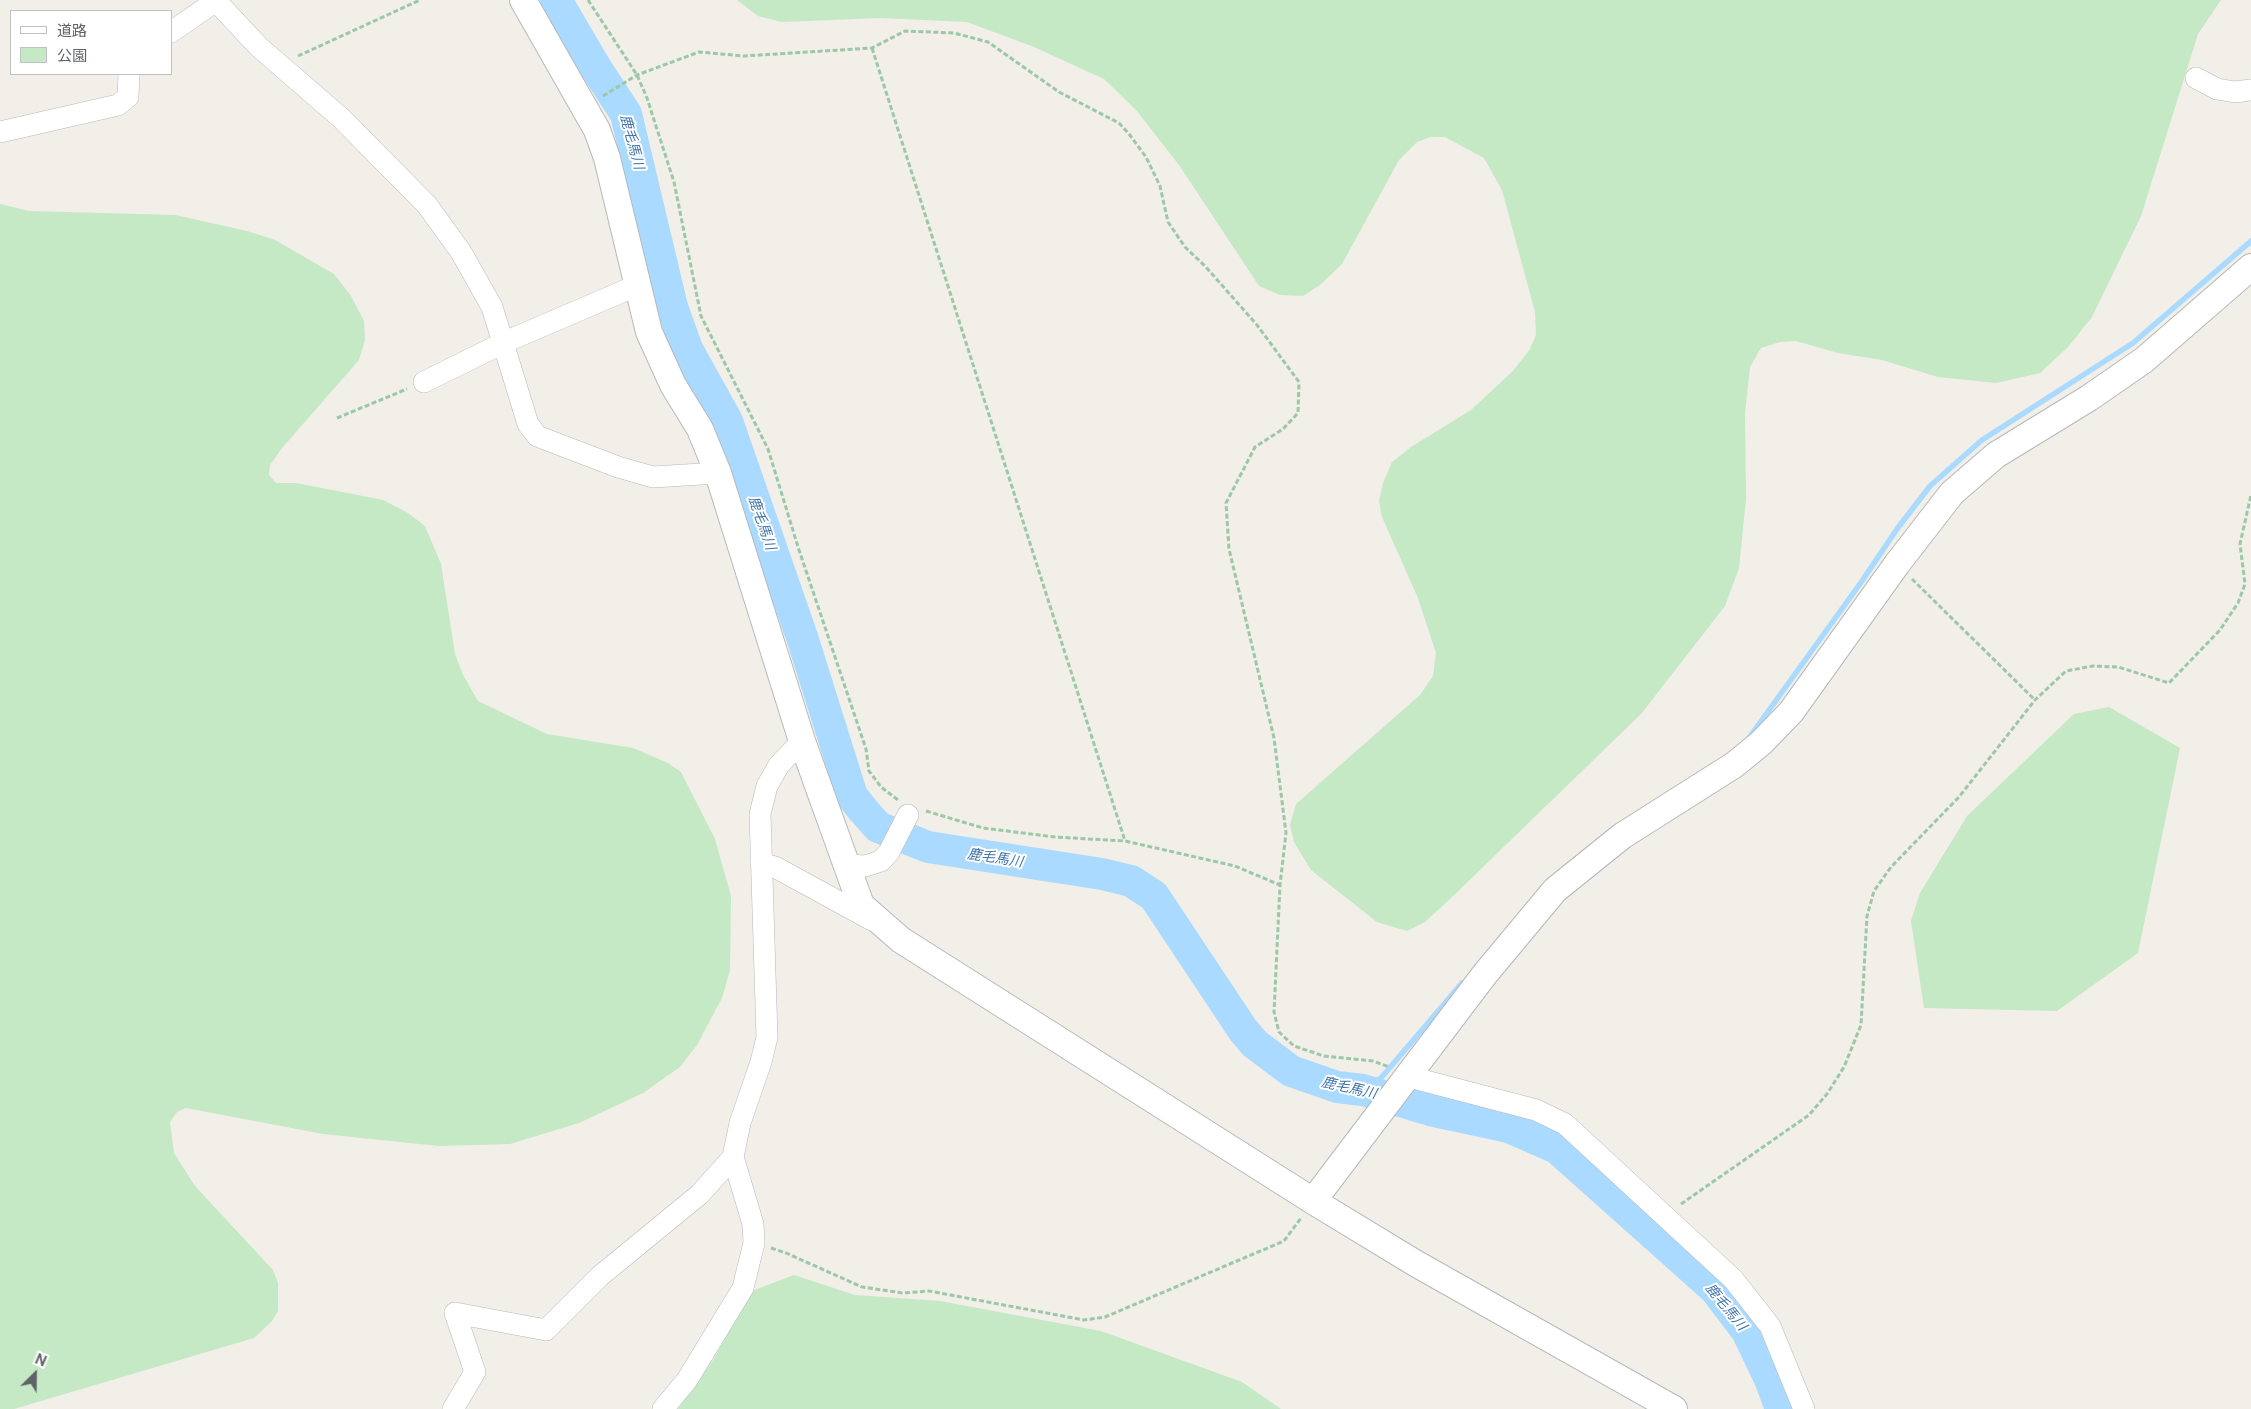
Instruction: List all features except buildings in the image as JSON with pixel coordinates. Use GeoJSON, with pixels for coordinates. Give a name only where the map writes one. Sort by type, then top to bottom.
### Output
{"type":"FeatureCollection","features":[{"type":"Feature","properties":{"kind":"street"},"geometry":{"type":"LineString","coordinates":[[172,31],[216,0],[259,48],[341,118],[427,205],[461,252],[492,307],[505,342],[528,424],[537,436],[618,468],[653,476],[718,474]]}},
{"type":"Feature","properties":{"kind":"street"},"geometry":{"type":"LineString","coordinates":[[523,0],[597,130],[607,158],[650,332],[673,385],[700,428],[718,474],[802,741],[861,905],[879,923],[909,946],[1313,1201],[1414,1263],[1674,1409]]}},
{"type":"Feature","properties":{"kind":"street"},"geometry":{"type":"LineString","coordinates":[[0,132],[118,105],[128,97],[130,75]]}},
{"type":"Feature","properties":{"kind":"street"},"geometry":{"type":"LineString","coordinates":[[2196,78],[2217,89],[2235,92],[2251,90]]}},
{"type":"Feature","properties":{"kind":"street"},"geometry":{"type":"LineString","coordinates":[[1313,1201],[1378,1113],[1400,1076],[1555,890],[1622,836],[1734,765],[1760,743],[1791,712],[1896,564],[1952,493],[1996,455],[2089,398],[2144,360],[2251,267]]}},
{"type":"Feature","properties":{"kind":"street"},"geometry":{"type":"LineString","coordinates":[[424,382],[505,342],[638,285]]}},
{"type":"Feature","properties":{"kind":"street"},"geometry":{"type":"LineString","coordinates":[[453,1409],[475,1372],[455,1313],[546,1330],[600,1276],[700,1194],[732,1157],[740,1123],[761,1062],[767,1037],[760,814],[767,786],[779,765],[802,741]]}},
{"type":"Feature","properties":{"kind":"street"},"geometry":{"type":"LineString","coordinates":[[846,865],[865,866],[880,861],[889,852],[910,811]]}},
{"type":"Feature","properties":{"kind":"street"},"geometry":{"type":"LineString","coordinates":[[761,863],[775,866],[879,923]]}},
{"type":"Feature","properties":{"kind":"street"},"geometry":{"type":"LineString","coordinates":[[1400,1076],[1536,1110],[1565,1124],[1732,1279],[1770,1326],[1804,1409]]}},
{"type":"Feature","properties":{"kind":"street"},"geometry":{"type":"LineString","coordinates":[[663,1409],[687,1380],[743,1288],[754,1244],[753,1224],[732,1157]]}},
{"type":"Feature","properties":{"kind":"path"},"geometry":{"type":"LineString","coordinates":[[279,65],[420,0]]}},
{"type":"Feature","properties":{"kind":"path"},"geometry":{"type":"LineString","coordinates":[[588,0],[637,75],[674,182],[701,316],[768,449],[799,550],[866,749],[869,772],[881,788],[910,811],[982,828],[1056,837],[1125,841],[1235,866],[1280,885]]}},
{"type":"Feature","properties":{"kind":"path"},"geometry":{"type":"LineString","coordinates":[[600,98],[637,75],[699,52],[744,56],[872,48],[905,30],[954,33],[988,42],[1059,92],[1118,123],[1130,134],[1146,157],[1160,186],[1168,222],[1185,248],[1206,266],[1257,325],[1298,382],[1298,413],[1283,429],[1255,447],[1226,503],[1229,548],[1274,738],[1286,833],[1280,885],[1274,1012],[1279,1032],[1294,1046],[1324,1056],[1373,1061],[1400,1076]]}},
{"type":"Feature","properties":{"kind":"path"},"geometry":{"type":"LineString","coordinates":[[872,48],[1125,841]]}},
{"type":"Feature","properties":{"kind":"path"},"geometry":{"type":"LineString","coordinates":[[337,418],[424,382]]}},
{"type":"Feature","properties":{"kind":"path"},"geometry":{"type":"LineString","coordinates":[[1664,1215],[1706,1188],[1808,1115],[1827,1094],[1844,1067],[1861,1025],[1867,916],[1874,891],[1891,867],[1959,797],[2035,700],[2066,671],[2093,666],[2118,667],[2169,684],[2220,630],[2238,603],[2245,584],[2240,544],[2251,495]]}},
{"type":"Feature","properties":{"kind":"path"},"geometry":{"type":"LineString","coordinates":[[1896,564],[2035,700]]}},
{"type":"Feature","properties":{"kind":"path"},"geometry":{"type":"LineString","coordinates":[[754,1244],[786,1253],[862,1287],[903,1293],[929,1291],[1084,1320],[1105,1317],[1284,1241],[1313,1201]]}},
{"type":"Feature","properties":{"kind":"green space"},"geometry":{"type":"Polygon","coordinates":[[[737,0],[2221,0],[2198,34],[2141,216],[2092,317],[2068,347],[2040,373],[1996,383],[1938,377],[1882,360],[1838,353],[1796,341],[1780,342],[1761,348],[1750,367],[1745,413],[1746,499],[1739,568],[1725,606],[1641,714],[1451,898],[1425,922],[1407,931],[1377,922],[1311,870],[1294,842],[1290,825],[1296,804],[1420,695],[1433,676],[1436,653],[1418,598],[1382,517],[1379,501],[1383,483],[1392,462],[1411,447],[1471,410],[1513,371],[1530,349],[1536,335],[1535,312],[1502,190],[1484,158],[1445,137],[1431,137],[1417,142],[1399,160],[1342,264],[1320,285],[1303,296],[1280,295],[1259,286],[1179,165],[1136,110],[1104,79],[1034,47],[967,22],[880,18],[782,22],[758,16],[737,0]]]}},
{"type":"Feature","properties":{"kind":"green space"},"geometry":{"type":"Polygon","coordinates":[[[0,204],[29,211],[175,215],[247,231],[275,240],[334,274],[351,296],[364,321],[365,340],[359,360],[282,448],[270,465],[269,475],[276,483],[296,483],[383,500],[408,513],[425,526],[441,564],[455,654],[463,675],[478,701],[547,734],[633,748],[668,763],[681,772],[715,839],[731,896],[730,970],[722,998],[697,1045],[680,1067],[643,1093],[579,1123],[510,1144],[439,1146],[323,1134],[186,1108],[177,1112],[170,1122],[174,1153],[195,1186],[273,1270],[278,1283],[278,1311],[272,1321],[254,1338],[14,1409],[0,1409],[0,204]]]}},
{"type":"Feature","properties":{"kind":"green space"},"geometry":{"type":"Polygon","coordinates":[[[2109,707],[2180,748],[2138,953],[2057,1011],[1924,1008],[1911,921],[1920,893],[1967,816],[2074,714],[2109,707]]]}},
{"type":"Feature","properties":{"kind":"green space"},"geometry":{"type":"Polygon","coordinates":[[[794,1275],[855,1295],[940,1301],[1101,1331],[1242,1382],[1281,1409],[678,1409],[713,1360],[752,1291],[794,1275]]]}},
{"type":"Feature","properties":{"kind":"waterway","name":"鹿毛馬川"},"geometry":{"type":"LineString","coordinates":[[556,0],[626,114],[672,307],[687,349],[727,421],[802,637],[852,796],[863,810],[878,827],[928,847],[1102,874],[1131,881],[1154,896],[1243,1030],[1255,1044],[1291,1071],[1337,1087],[1363,1090],[1430,1110],[1509,1127],[1557,1148],[1715,1289],[1747,1331],[1770,1379],[1781,1409]]}},
{"type":"Feature","properties":{"kind":"waterway"},"geometry":{"type":"LineString","coordinates":[[1749,738],[1897,529],[1930,486],[1982,440],[2133,343],[2251,241]]}},
{"type":"Feature","properties":{"kind":"waterway"},"geometry":{"type":"LineString","coordinates":[[1363,1090],[1381,1078],[1462,983]]}}]}
